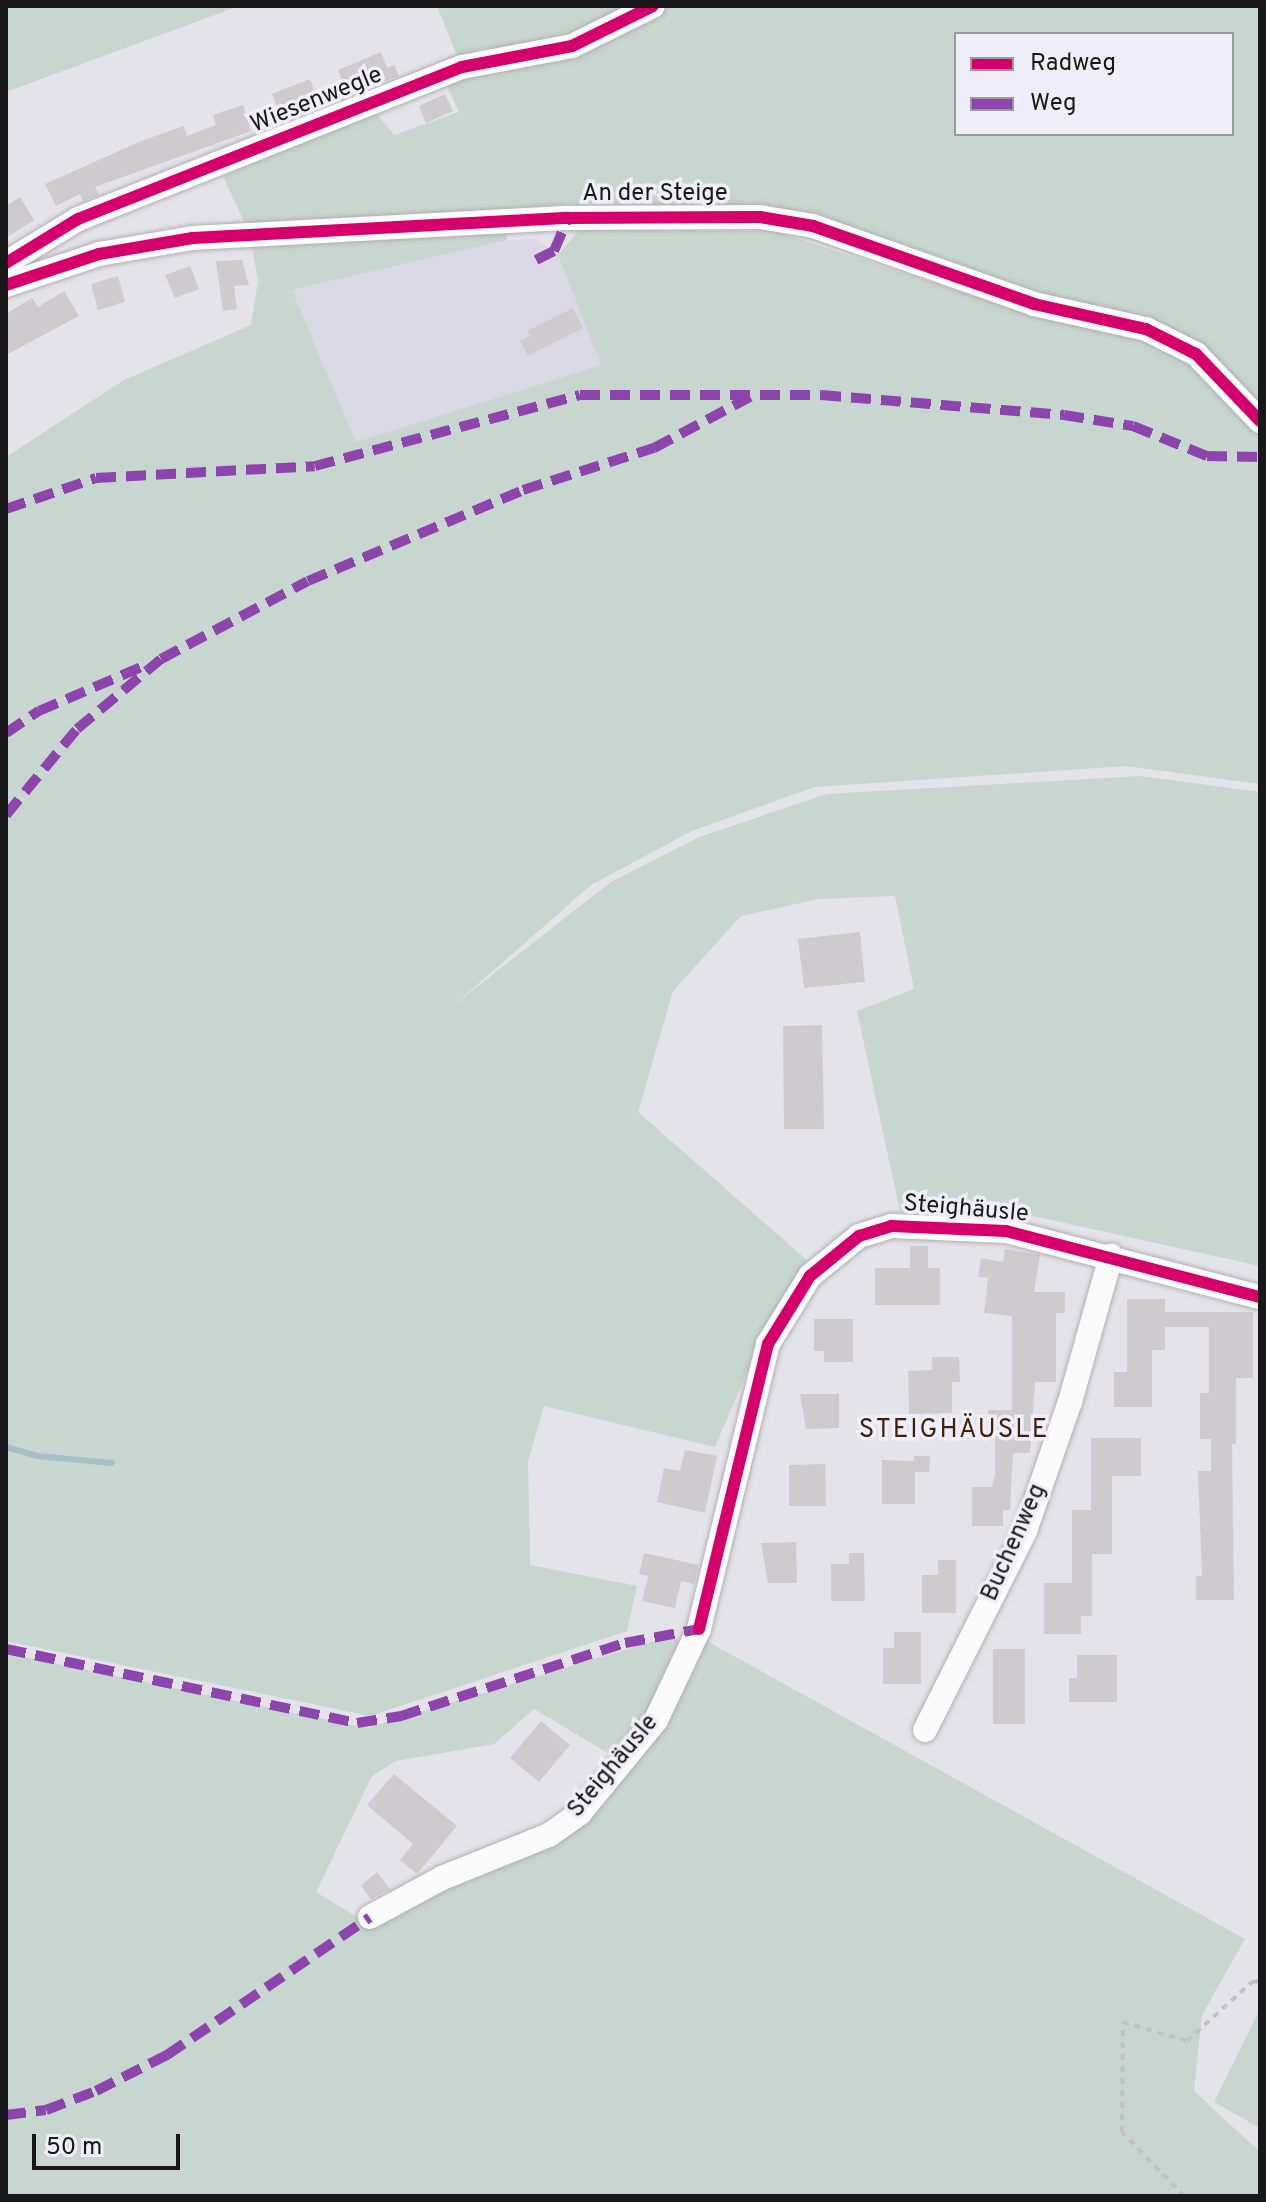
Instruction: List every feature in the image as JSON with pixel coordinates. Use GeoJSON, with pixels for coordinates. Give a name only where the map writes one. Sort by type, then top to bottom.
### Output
{"type":"FeatureCollection","features":[{"type":"Feature","properties":{"kind":"street","name":"Wiesenwegle"},"geometry":{"type":"LineString","coordinates":[[6,263],[78,219],[462,67],[572,46],[653,6]]}},
{"type":"Feature","properties":{"kind":"street","name":"An der Steige"},"geometry":{"type":"LineString","coordinates":[[6,285],[99,254],[193,238],[568,218],[760,217],[813,226],[1034,304],[1146,329],[1196,354],[1260,421]]}},
{"type":"Feature","properties":{"kind":"street","name":"Steighäusle"},"geometry":{"type":"LineString","coordinates":[[370,1917],[442,1878],[549,1835],[580,1813],[656,1720],[699,1629],[753,1388],[780,1319],[810,1276],[859,1236],[891,1226],[1006,1231],[1260,1297]]}},
{"type":"Feature","properties":{"kind":"street","name":"Buchenweg"},"geometry":{"type":"LineString","coordinates":[[925,1730],[1025,1531],[1111,1256]]}},
{"type":"Feature","properties":{"kind":"path"},"geometry":{"type":"LineString","coordinates":[[1184,2196],[1122,2132],[1123,2022],[1187,2041],[1252,1982],[1260,1981]]}},
{"type":"Feature","properties":{"kind":"shaded area"},"geometry":{"type":"Polygon","coordinates":[[[6,6],[239,6],[6,92],[6,6]]]}},
{"type":"Feature","properties":{"kind":"shaded area"},"geometry":{"type":"Polygon","coordinates":[[[437,6],[645,6],[561,41],[480,49],[459,60],[437,6]]]}},
{"type":"Feature","properties":{"kind":"shaded area"},"geometry":{"type":"Polygon","coordinates":[[[662,6],[1260,6],[1260,784],[1126,766],[814,787],[692,831],[591,885],[455,1004],[611,882],[699,837],[827,794],[1141,776],[1260,792],[1260,1266],[1024,1214],[900,1212],[857,1011],[914,989],[895,896],[819,899],[741,916],[673,991],[638,1112],[808,1261],[761,1340],[715,1447],[544,1406],[528,1461],[530,1565],[637,1586],[627,1631],[370,1716],[6,1641],[6,457],[124,380],[251,325],[258,281],[251,241],[507,233],[507,240],[292,290],[356,442],[601,365],[558,255],[579,230],[774,231],[962,292],[974,275],[817,217],[771,206],[571,204],[246,226],[223,176],[376,113],[394,135],[459,112],[445,82],[662,6]]]}},
{"type":"Feature","properties":{"kind":"shaded area"},"geometry":{"type":"Polygon","coordinates":[[[536,239],[558,255],[601,365],[356,442],[292,290],[507,240],[536,239]]]}},
{"type":"Feature","properties":{"kind":"shaded area"},"geometry":{"type":"Polygon","coordinates":[[[664,1638],[678,1639],[684,1656],[637,1737],[613,1756],[534,1709],[494,1744],[396,1761],[372,1776],[316,1892],[367,1923],[473,1868],[565,1835],[664,1720],[703,1639],[1245,1939],[1202,2015],[1194,2091],[1260,2152],[1260,2196],[6,2196],[6,1653],[367,1728],[664,1638]]]}},
{"type":"Feature","properties":{"kind":"shaded area"},"geometry":{"type":"Polygon","coordinates":[[[1260,2009],[1260,2128],[1214,2102],[1260,2009]]]}},
{"type":"Feature","properties":{"kind":"building"},"geometry":{"type":"Polygon","coordinates":[[[381,52],[387,68],[394,65],[399,76],[347,94],[338,70],[381,52]]]}},
{"type":"Feature","properties":{"kind":"building"},"geometry":{"type":"Polygon","coordinates":[[[310,79],[319,104],[281,117],[272,94],[310,79]]]}},
{"type":"Feature","properties":{"kind":"building"},"geometry":{"type":"Polygon","coordinates":[[[445,94],[453,111],[426,123],[419,106],[445,94]]]}},
{"type":"Feature","properties":{"kind":"building"},"geometry":{"type":"Polygon","coordinates":[[[243,105],[251,131],[95,187],[99,195],[83,201],[80,194],[56,206],[45,184],[141,141],[184,126],[187,136],[216,125],[213,115],[243,105]]]}},
{"type":"Feature","properties":{"kind":"building"},"geometry":{"type":"Polygon","coordinates":[[[20,197],[34,220],[6,238],[6,206],[20,197]]]}},
{"type":"Feature","properties":{"kind":"building"},"geometry":{"type":"Polygon","coordinates":[[[242,260],[249,285],[234,286],[237,309],[223,311],[216,261],[242,260]]]}},
{"type":"Feature","properties":{"kind":"building"},"geometry":{"type":"Polygon","coordinates":[[[190,266],[199,289],[175,298],[165,275],[190,266]]]}},
{"type":"Feature","properties":{"kind":"building"},"geometry":{"type":"Polygon","coordinates":[[[118,276],[125,302],[98,310],[91,284],[118,276]]]}},
{"type":"Feature","properties":{"kind":"building"},"geometry":{"type":"Polygon","coordinates":[[[64,291],[79,316],[6,355],[6,314],[32,298],[38,307],[64,291]]]}},
{"type":"Feature","properties":{"kind":"building"},"geometry":{"type":"Polygon","coordinates":[[[573,308],[583,328],[528,356],[520,341],[530,336],[527,331],[573,308]]]}},
{"type":"Feature","properties":{"kind":"building"},"geometry":{"type":"Polygon","coordinates":[[[860,932],[865,982],[804,988],[798,939],[860,932]]]}},
{"type":"Feature","properties":{"kind":"building"},"geometry":{"type":"Polygon","coordinates":[[[822,1025],[824,1129],[784,1129],[783,1026],[822,1025]]]}},
{"type":"Feature","properties":{"kind":"building"},"geometry":{"type":"Polygon","coordinates":[[[910,1246],[928,1246],[928,1268],[940,1268],[940,1305],[875,1305],[875,1268],[910,1268],[910,1246]]]}},
{"type":"Feature","properties":{"kind":"building"},"geometry":{"type":"Polygon","coordinates":[[[1005,1249],[1040,1255],[1034,1292],[1065,1292],[1065,1313],[1056,1313],[1056,1382],[1035,1382],[1030,1453],[1013,1453],[1010,1510],[1003,1510],[1003,1526],[972,1526],[972,1487],[992,1487],[995,1474],[995,1428],[988,1428],[988,1410],[1012,1410],[1012,1316],[984,1313],[988,1278],[978,1277],[981,1258],[1003,1262],[1005,1249]]]}},
{"type":"Feature","properties":{"kind":"building"},"geometry":{"type":"Polygon","coordinates":[[[1127,1299],[1165,1299],[1165,1312],[1253,1312],[1253,1378],[1236,1378],[1236,1444],[1232,1444],[1234,1600],[1196,1600],[1196,1576],[1202,1576],[1198,1471],[1211,1471],[1211,1439],[1200,1439],[1200,1393],[1209,1393],[1209,1327],[1165,1327],[1165,1350],[1152,1350],[1152,1407],[1114,1407],[1114,1372],[1127,1372],[1127,1299]]]}},
{"type":"Feature","properties":{"kind":"building"},"geometry":{"type":"Polygon","coordinates":[[[814,1319],[853,1319],[853,1362],[824,1362],[824,1351],[814,1351],[814,1319]]]}},
{"type":"Feature","properties":{"kind":"building"},"geometry":{"type":"Polygon","coordinates":[[[932,1357],[959,1357],[960,1382],[952,1382],[952,1413],[909,1414],[908,1371],[932,1370],[932,1357]]]}},
{"type":"Feature","properties":{"kind":"building"},"geometry":{"type":"Polygon","coordinates":[[[800,1394],[839,1394],[839,1428],[806,1429],[800,1394]]]}},
{"type":"Feature","properties":{"kind":"building"},"geometry":{"type":"Polygon","coordinates":[[[1091,1438],[1141,1438],[1141,1476],[1112,1476],[1112,1554],[1092,1554],[1092,1616],[1081,1616],[1081,1634],[1044,1634],[1044,1583],[1072,1583],[1072,1510],[1091,1510],[1091,1438]]]}},
{"type":"Feature","properties":{"kind":"building"},"geometry":{"type":"Polygon","coordinates":[[[685,1450],[717,1456],[705,1513],[657,1502],[664,1468],[680,1471],[685,1450]]]}},
{"type":"Feature","properties":{"kind":"building"},"geometry":{"type":"Polygon","coordinates":[[[914,1456],[930,1456],[929,1472],[915,1472],[915,1504],[882,1504],[882,1460],[914,1461],[914,1456]]]}},
{"type":"Feature","properties":{"kind":"building"},"geometry":{"type":"Polygon","coordinates":[[[825,1464],[826,1506],[789,1506],[789,1465],[825,1464]]]}},
{"type":"Feature","properties":{"kind":"building"},"geometry":{"type":"Polygon","coordinates":[[[796,1542],[797,1583],[768,1583],[761,1543],[796,1542]]]}},
{"type":"Feature","properties":{"kind":"building"},"geometry":{"type":"Polygon","coordinates":[[[644,1553],[699,1565],[694,1584],[681,1581],[675,1608],[642,1601],[648,1576],[639,1574],[644,1553]]]}},
{"type":"Feature","properties":{"kind":"building"},"geometry":{"type":"Polygon","coordinates":[[[849,1553],[864,1553],[865,1601],[831,1601],[831,1564],[849,1564],[849,1553]]]}},
{"type":"Feature","properties":{"kind":"building"},"geometry":{"type":"Polygon","coordinates":[[[938,1560],[956,1560],[956,1613],[922,1613],[922,1575],[938,1575],[938,1560]]]}},
{"type":"Feature","properties":{"kind":"building"},"geometry":{"type":"Polygon","coordinates":[[[894,1632],[921,1632],[921,1684],[883,1684],[883,1648],[894,1648],[894,1632]]]}},
{"type":"Feature","properties":{"kind":"building"},"geometry":{"type":"Polygon","coordinates":[[[993,1649],[1025,1649],[1025,1724],[993,1724],[993,1649]]]}},
{"type":"Feature","properties":{"kind":"building"},"geometry":{"type":"Polygon","coordinates":[[[1077,1655],[1117,1655],[1117,1702],[1069,1702],[1069,1678],[1077,1678],[1077,1655]]]}},
{"type":"Feature","properties":{"kind":"building"},"geometry":{"type":"Polygon","coordinates":[[[541,1721],[570,1745],[539,1782],[510,1758],[541,1721]]]}},
{"type":"Feature","properties":{"kind":"building"},"geometry":{"type":"Polygon","coordinates":[[[394,1774],[457,1826],[417,1874],[400,1860],[413,1844],[367,1805],[394,1774]]]}},
{"type":"Feature","properties":{"kind":"building"},"geometry":{"type":"Polygon","coordinates":[[[377,1872],[390,1889],[371,1899],[361,1886],[377,1872]]]}},
{"type":"Feature","properties":{"kind":"waterway"},"geometry":{"type":"LineString","coordinates":[[6,1447],[37,1456],[112,1463]]}},
{"type":"Feature","properties":{"kind":"marked path"},"geometry":{"type":"LineString","coordinates":[[536,260],[554,251],[568,218]]}},
{"type":"Feature","properties":{"kind":"marked path"},"geometry":{"type":"LineString","coordinates":[[6,509],[96,478],[315,466],[580,395],[821,395],[1064,415],[1133,426],[1207,456],[1260,457]]}},
{"type":"Feature","properties":{"kind":"marked path"},"geometry":{"type":"LineString","coordinates":[[6,815],[77,729],[161,659],[308,581],[523,490],[654,448],[750,397]]}},
{"type":"Feature","properties":{"kind":"marked path"},"geometry":{"type":"LineString","coordinates":[[6,733],[39,711],[146,665]]}},
{"type":"Feature","properties":{"kind":"marked path"},"geometry":{"type":"LineString","coordinates":[[6,1649],[357,1723],[401,1716],[625,1643],[699,1629]]}},
{"type":"Feature","properties":{"kind":"marked path"},"geometry":{"type":"LineString","coordinates":[[6,2115],[46,2110],[96,2091],[167,2055],[370,1917]]}},
{"type":"Feature","properties":{"kind":"cycle path"},"geometry":{"type":"LineString","coordinates":[[6,263],[78,219],[462,67],[572,46],[653,6]]}},
{"type":"Feature","properties":{"kind":"cycle path"},"geometry":{"type":"LineString","coordinates":[[6,285],[99,254],[193,238],[568,218],[760,217],[813,226],[1034,304],[1146,329],[1196,354],[1260,421]]}},
{"type":"Feature","properties":{"kind":"cycle path"},"geometry":{"type":"LineString","coordinates":[[699,1629],[768,1344],[810,1276],[859,1236],[891,1226],[1006,1231],[1260,1297]]}},
{"type":"Feature","properties":{"kind":"district","name":"STEIGHÄUSLE"},"geometry":{"type":"Point","coordinates":[954,1431]}}]}
